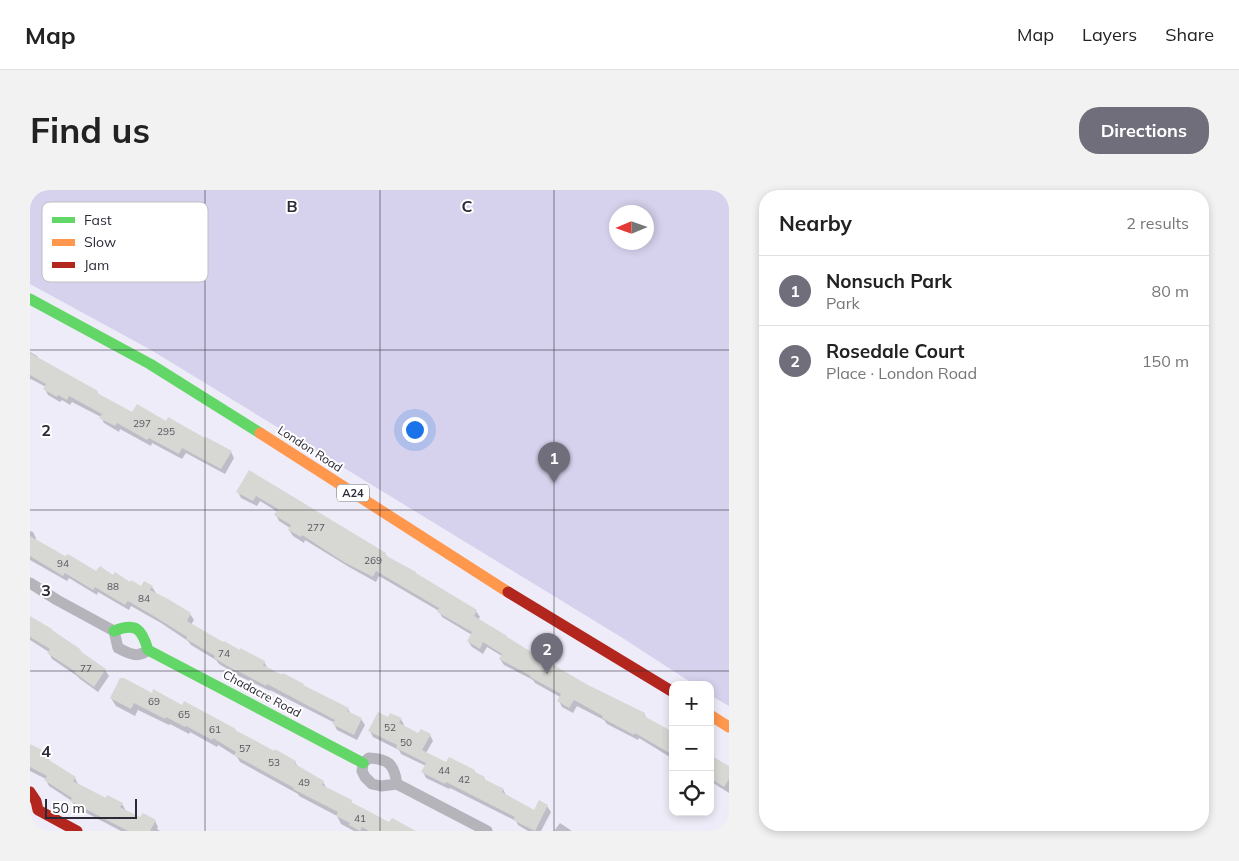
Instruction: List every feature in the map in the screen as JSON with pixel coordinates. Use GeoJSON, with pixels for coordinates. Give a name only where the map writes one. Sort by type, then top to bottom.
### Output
{"type":"FeatureCollection","features":[{"type":"Feature","properties":{"kind":"main road","name":"London Road"},"geometry":{"type":"LineString","coordinates":[[30,299],[150,364],[494,584],[669,690]]}},
{"type":"Feature","properties":{"kind":"main road"},"geometry":{"type":"LineString","coordinates":[[114,631],[130,626],[141,631],[146,639],[148,650]]}},
{"type":"Feature","properties":{"kind":"main road","name":"Chadacre Road"},"geometry":{"type":"LineString","coordinates":[[148,650],[363,763]]}},
{"type":"Feature","properties":{"kind":"main road"},"geometry":{"type":"LineString","coordinates":[[714,718],[729,727]]}},
{"type":"Feature","properties":{"kind":"main road"},"geometry":{"type":"LineString","coordinates":[[30,792],[36,801],[34,813],[77,831]]}},
{"type":"Feature","properties":{"kind":"street"},"geometry":{"type":"LineString","coordinates":[[30,583],[114,631],[118,648],[134,656],[144,654],[148,650]]}},
{"type":"Feature","properties":{"kind":"street"},"geometry":{"type":"LineString","coordinates":[[397,784],[396,774],[386,760],[370,758],[363,763],[362,771],[372,784],[381,786],[397,784],[487,831]]}},
{"type":"Feature","properties":{"kind":"shaded area"},"geometry":{"type":"Polygon","coordinates":[[[30,190],[729,190],[729,706],[714,697],[714,681],[689,681],[621,637],[151,350],[30,284],[30,190]]]}},
{"type":"Feature","properties":{"kind":"building"},"geometry":{"type":"Polygon","coordinates":[[[30,353],[132,412],[137,404],[166,421],[168,417],[232,451],[221,469],[182,448],[179,454],[149,438],[147,440],[117,423],[115,426],[99,418],[102,414],[69,396],[67,400],[43,389],[46,384],[30,375],[30,353]]]}},
{"type":"Feature","properties":{"kind":"building"},"geometry":{"type":"Polygon","coordinates":[[[249,470],[477,610],[474,616],[533,653],[588,685],[645,713],[644,716],[669,730],[669,753],[635,733],[634,735],[602,718],[603,716],[574,700],[569,708],[557,701],[561,694],[499,659],[502,654],[483,642],[480,649],[467,641],[472,632],[437,612],[439,608],[376,571],[373,577],[344,562],[302,535],[301,537],[288,530],[291,525],[274,515],[278,509],[256,496],[253,501],[236,492],[249,470]]]}},
{"type":"Feature","properties":{"kind":"building"},"geometry":{"type":"Polygon","coordinates":[[[30,536],[65,556],[68,554],[96,571],[100,566],[113,575],[115,572],[130,582],[131,580],[141,586],[144,581],[153,586],[150,590],[191,613],[187,621],[223,642],[240,650],[240,648],[265,661],[263,665],[282,675],[283,673],[349,708],[347,711],[362,718],[354,735],[332,724],[335,720],[267,684],[266,686],[236,671],[214,658],[215,656],[186,639],[187,637],[128,601],[125,605],[95,587],[93,590],[65,573],[63,576],[30,556],[30,536]]]}},
{"type":"Feature","properties":{"kind":"building"},"geometry":{"type":"Polygon","coordinates":[[[30,616],[52,629],[106,669],[94,687],[76,672],[47,653],[50,649],[30,637],[30,616]]]}},
{"type":"Feature","properties":{"kind":"building"},"geometry":{"type":"Polygon","coordinates":[[[120,678],[124,678],[152,693],[153,689],[182,705],[184,701],[274,751],[275,749],[296,761],[295,764],[324,781],[322,785],[352,800],[351,802],[389,822],[392,818],[416,831],[369,831],[362,827],[360,831],[336,816],[338,812],[234,755],[236,752],[213,738],[212,740],[186,726],[166,717],[165,719],[134,703],[131,709],[110,698],[120,678]]]}},
{"type":"Feature","properties":{"kind":"building"},"geometry":{"type":"Polygon","coordinates":[[[378,712],[388,717],[390,713],[402,718],[399,723],[418,733],[421,729],[431,734],[422,750],[446,762],[449,757],[475,770],[475,772],[485,777],[484,779],[504,789],[502,792],[534,810],[539,800],[548,805],[535,831],[513,820],[515,817],[446,782],[445,784],[421,772],[426,763],[396,748],[397,745],[368,731],[378,712]]]}},
{"type":"Feature","properties":{"kind":"building"},"geometry":{"type":"Polygon","coordinates":[[[30,744],[46,752],[44,757],[76,777],[73,781],[106,798],[107,795],[123,803],[120,807],[140,817],[143,813],[156,820],[150,831],[128,831],[70,801],[72,798],[44,780],[47,776],[30,767],[30,744]]]}},
{"type":"Feature","properties":{"kind":"building"},"geometry":{"type":"Polygon","coordinates":[[[714,757],[729,766],[729,779],[724,787],[714,781],[714,757]]]}},
{"type":"Feature","properties":{"kind":"traffic: fast"},"geometry":{"type":"LineString","coordinates":[[30,299],[150,364],[260,433]]}},
{"type":"Feature","properties":{"kind":"traffic: fast"},"geometry":{"type":"LineString","coordinates":[[114,631],[128,627],[137,629],[143,637],[148,650],[363,763]]}},
{"type":"Feature","properties":{"kind":"traffic: slow"},"geometry":{"type":"LineString","coordinates":[[260,433],[508,592]]}},
{"type":"Feature","properties":{"kind":"traffic: slow"},"geometry":{"type":"LineString","coordinates":[[714,718],[729,727]]}},
{"type":"Feature","properties":{"kind":"traffic: jam"},"geometry":{"type":"LineString","coordinates":[[508,592],[669,690]]}},
{"type":"Feature","properties":{"kind":"traffic: jam"},"geometry":{"type":"LineString","coordinates":[[30,792],[36,801],[38,810],[77,831]]}},
{"type":"Feature","properties":{"kind":"place","name":"Nonsuch Park"},"geometry":{"type":"Point","coordinates":[554,483]}},
{"type":"Feature","properties":{"kind":"place","name":"Rosedale Court"},"geometry":{"type":"Point","coordinates":[547,674]}}]}
